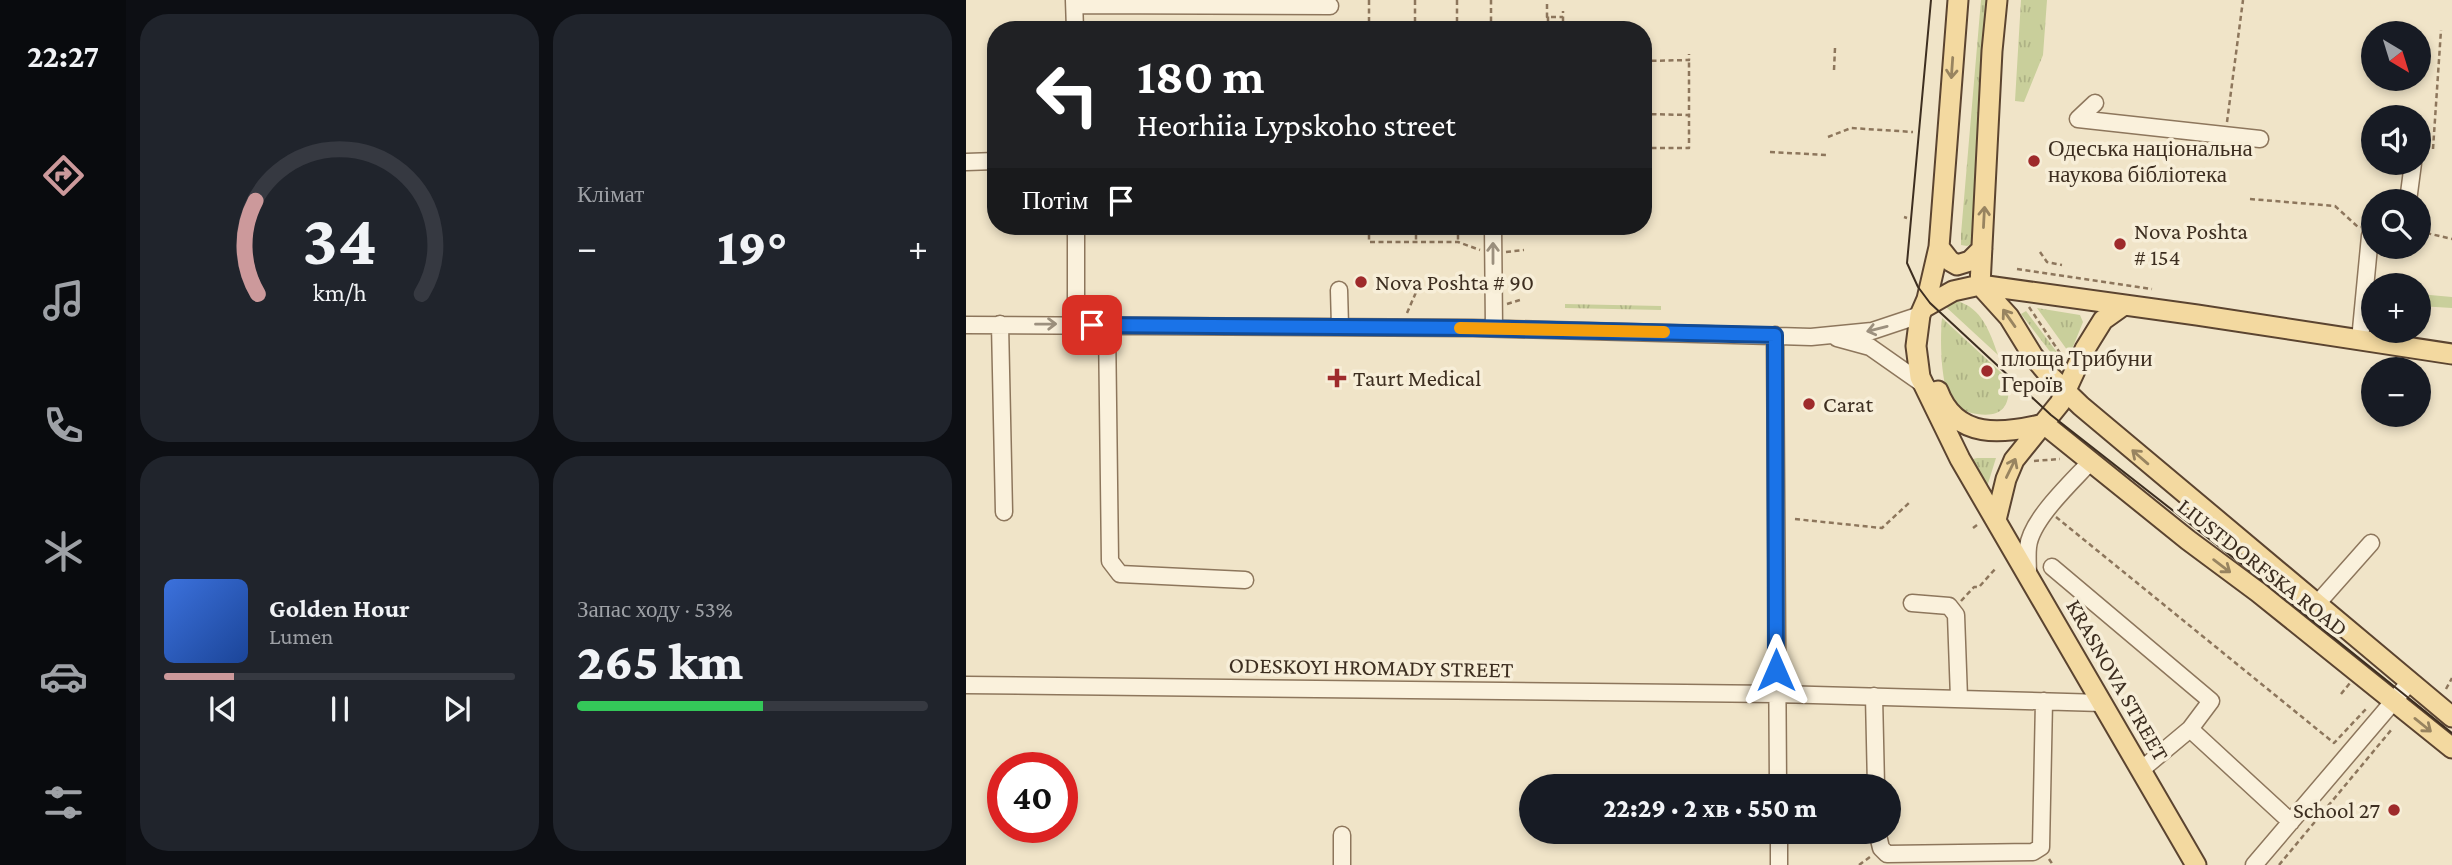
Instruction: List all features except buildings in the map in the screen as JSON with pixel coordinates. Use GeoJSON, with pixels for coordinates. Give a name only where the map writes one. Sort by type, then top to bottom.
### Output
{"type":"FeatureCollection","features":[{"type":"Feature","properties":{"kind":"main road"},"geometry":{"type":"LineString","coordinates":[[1958,0],[1939,247],[1927,307],[1931,390],[1949,410],[1977,430],[2017,431],[2050,416]]}},
{"type":"Feature","properties":{"kind":"main road"},"geometry":{"type":"LineString","coordinates":[[1997,0],[1980,285],[2009,317],[2033,356],[2066,391]]}},
{"type":"Feature","properties":{"kind":"main road"},"geometry":{"type":"LineString","coordinates":[[1939,247],[1950,261],[1957,265],[1970,261],[1982,249]]}},
{"type":"Feature","properties":{"kind":"main road"},"geometry":{"type":"LineString","coordinates":[[1927,307],[1953,291],[1980,285],[2452,354]]}},
{"type":"Feature","properties":{"kind":"main road"},"geometry":{"type":"LineString","coordinates":[[2080,299],[2092,337]]}},
{"type":"Feature","properties":{"kind":"main road"},"geometry":{"type":"LineString","coordinates":[[1987,523],[2014,460],[2050,416],[2066,391],[2103,320],[2124,305]]}},
{"type":"Feature","properties":{"kind":"main road","name":"KRASNOVA STREET"},"geometry":{"type":"LineString","coordinates":[[1931,390],[1987,523],[2028,575],[2196,865]]}},
{"type":"Feature","properties":{"kind":"main road","name":"LIUSTDORFSKA ROAD"},"geometry":{"type":"LineString","coordinates":[[2066,391],[2094,418],[2452,718]]}},
{"type":"Feature","properties":{"kind":"main road","name":"LIUSTDORFSKA ROAD"},"geometry":{"type":"LineString","coordinates":[[2050,416],[2091,461],[2452,748]]}},
{"type":"Feature","properties":{"kind":"street"},"geometry":{"type":"LineString","coordinates":[[1075,21],[1075,2],[1330,6]]}},
{"type":"Feature","properties":{"kind":"street"},"geometry":{"type":"LineString","coordinates":[[2095,103],[2078,119],[2260,139]]}},
{"type":"Feature","properties":{"kind":"street"},"geometry":{"type":"LineString","coordinates":[[966,162],[987,161]]}},
{"type":"Feature","properties":{"kind":"street"},"geometry":{"type":"LineString","coordinates":[[1076,235],[1076,324]]}},
{"type":"Feature","properties":{"kind":"street"},"geometry":{"type":"LineString","coordinates":[[1493,235],[1494,328]]}},
{"type":"Feature","properties":{"kind":"street"},"geometry":{"type":"LineString","coordinates":[[2360,340],[2368,259]]}},
{"type":"Feature","properties":{"kind":"street"},"geometry":{"type":"LineString","coordinates":[[1339,290],[1339,327]]}},
{"type":"Feature","properties":{"kind":"street"},"geometry":{"type":"LineString","coordinates":[[966,325],[1494,328],[1831,336],[1872,331],[1927,307]]}},
{"type":"Feature","properties":{"kind":"street"},"geometry":{"type":"LineString","coordinates":[[1000,324],[1004,512]]}},
{"type":"Feature","properties":{"kind":"street"},"geometry":{"type":"LineString","coordinates":[[1107,325],[1110,561],[1120,574],[1245,580]]}},
{"type":"Feature","properties":{"kind":"street"},"geometry":{"type":"LineString","coordinates":[[1775,335],[1778,774]]}},
{"type":"Feature","properties":{"kind":"street"},"geometry":{"type":"LineString","coordinates":[[1831,336],[1870,348],[1931,390]]}},
{"type":"Feature","properties":{"kind":"street"},"geometry":{"type":"LineString","coordinates":[[2028,575],[2028,547],[2031,537],[2064,491],[2091,461]]}},
{"type":"Feature","properties":{"kind":"street"},"geometry":{"type":"LineString","coordinates":[[2316,605],[2371,543]]}},
{"type":"Feature","properties":{"kind":"street"},"geometry":{"type":"LineString","coordinates":[[2052,567],[2211,701],[2190,729],[2141,770]]}},
{"type":"Feature","properties":{"kind":"street"},"geometry":{"type":"LineString","coordinates":[[1912,603],[1950,606],[1954,610],[1959,698]]}},
{"type":"Feature","properties":{"kind":"street"},"geometry":{"type":"LineString","coordinates":[[2263,862],[2291,822],[2409,683]]}},
{"type":"Feature","properties":{"kind":"street","name":"ODESKOYI HROMADY STREET"},"geometry":{"type":"LineString","coordinates":[[966,685],[1776,694],[2102,703]]}},
{"type":"Feature","properties":{"kind":"street"},"geometry":{"type":"LineString","coordinates":[[1874,696],[1876,774]]}},
{"type":"Feature","properties":{"kind":"street"},"geometry":{"type":"LineString","coordinates":[[1880,844],[1887,854],[2033,852],[2041,847],[2044,701]]}},
{"type":"Feature","properties":{"kind":"street"},"geometry":{"type":"LineString","coordinates":[[2190,729],[2291,822]]}},
{"type":"Feature","properties":{"kind":"street"},"geometry":{"type":"LineString","coordinates":[[1342,835],[1342,865]]}},
{"type":"Feature","properties":{"kind":"street"},"geometry":{"type":"LineString","coordinates":[[1779,844],[1779,865]]}},
{"type":"Feature","properties":{"kind":"path"},"geometry":{"type":"LineString","coordinates":[[1368,0],[1369,21]]}},
{"type":"Feature","properties":{"kind":"path"},"geometry":{"type":"LineString","coordinates":[[1415,0],[1415,21]]}},
{"type":"Feature","properties":{"kind":"path"},"geometry":{"type":"LineString","coordinates":[[1457,0],[1457,21]]}},
{"type":"Feature","properties":{"kind":"path"},"geometry":{"type":"LineString","coordinates":[[1491,0],[1491,21]]}},
{"type":"Feature","properties":{"kind":"path"},"geometry":{"type":"LineString","coordinates":[[2225,135],[2243,0]]}},
{"type":"Feature","properties":{"kind":"path"},"geometry":{"type":"LineString","coordinates":[[1548,21],[1547,10],[1555,10]]}},
{"type":"Feature","properties":{"kind":"path"},"geometry":{"type":"LineString","coordinates":[[1563,11],[1563,21]]}},
{"type":"Feature","properties":{"kind":"path"},"geometry":{"type":"LineString","coordinates":[[1548,17],[1563,17]]}},
{"type":"Feature","properties":{"kind":"path"},"geometry":{"type":"LineString","coordinates":[[2433,149],[2441,30]]}},
{"type":"Feature","properties":{"kind":"path"},"geometry":{"type":"LineString","coordinates":[[1834,70],[1835,48]]}},
{"type":"Feature","properties":{"kind":"path"},"geometry":{"type":"LineString","coordinates":[[1652,148],[1689,148],[1689,54]]}},
{"type":"Feature","properties":{"kind":"path"},"geometry":{"type":"LineString","coordinates":[[1652,61],[1689,60]]}},
{"type":"Feature","properties":{"kind":"path"},"geometry":{"type":"LineString","coordinates":[[1652,114],[1689,115]]}},
{"type":"Feature","properties":{"kind":"path"},"geometry":{"type":"LineString","coordinates":[[1828,137],[1851,128],[1913,132]]}},
{"type":"Feature","properties":{"kind":"path"},"geometry":{"type":"LineString","coordinates":[[1770,152],[1827,155]]}},
{"type":"Feature","properties":{"kind":"path"},"geometry":{"type":"LineString","coordinates":[[2250,200],[2334,206],[2361,228]]}},
{"type":"Feature","properties":{"kind":"path"},"geometry":{"type":"LineString","coordinates":[[2431,234],[2452,239]]}},
{"type":"Feature","properties":{"kind":"path"},"geometry":{"type":"LineString","coordinates":[[1369,235],[1369,242],[1458,242],[1486,253]]}},
{"type":"Feature","properties":{"kind":"path"},"geometry":{"type":"LineString","coordinates":[[1416,235],[1416,242]]}},
{"type":"Feature","properties":{"kind":"path"},"geometry":{"type":"LineString","coordinates":[[1458,235],[1458,242]]}},
{"type":"Feature","properties":{"kind":"path"},"geometry":{"type":"LineString","coordinates":[[1504,252],[1524,250]]}},
{"type":"Feature","properties":{"kind":"path"},"geometry":{"type":"LineString","coordinates":[[2040,252],[2047,261],[2062,264]]}},
{"type":"Feature","properties":{"kind":"path"},"geometry":{"type":"LineString","coordinates":[[2017,269],[2152,289]]}},
{"type":"Feature","properties":{"kind":"path"},"geometry":{"type":"LineString","coordinates":[[1406,316],[1417,290]]}},
{"type":"Feature","properties":{"kind":"path"},"geometry":{"type":"LineString","coordinates":[[1505,311],[1507,303],[1523,299]]}},
{"type":"Feature","properties":{"kind":"path"},"geometry":{"type":"LineString","coordinates":[[2029,307],[2066,362]]}},
{"type":"Feature","properties":{"kind":"path"},"geometry":{"type":"LineString","coordinates":[[2024,462],[2060,459]]}},
{"type":"Feature","properties":{"kind":"path"},"geometry":{"type":"LineString","coordinates":[[1795,519],[1882,528],[1910,502]]}},
{"type":"Feature","properties":{"kind":"path"},"geometry":{"type":"LineString","coordinates":[[2056,517],[2334,743],[2366,709]]}},
{"type":"Feature","properties":{"kind":"path"},"geometry":{"type":"LineString","coordinates":[[1973,528],[1987,523]]}},
{"type":"Feature","properties":{"kind":"path"},"geometry":{"type":"LineString","coordinates":[[1954,610],[1996,568]]}},
{"type":"Feature","properties":{"kind":"path"},"geometry":{"type":"LineString","coordinates":[[2446,689],[2452,678]]}},
{"type":"Feature","properties":{"kind":"path"},"geometry":{"type":"LineString","coordinates":[[2341,694],[2351,682]]}},
{"type":"Feature","properties":{"kind":"path"},"geometry":{"type":"LineString","coordinates":[[2279,865],[2392,729]]}},
{"type":"Feature","properties":{"kind":"green space"},"geometry":{"type":"Polygon","coordinates":[[[1981,0],[1992,0],[1974,243],[1967,246],[1961,245],[1961,234],[1981,0]]]}},
{"type":"Feature","properties":{"kind":"green space"},"geometry":{"type":"Polygon","coordinates":[[[2021,0],[2047,0],[2043,55],[2024,102],[2015,101],[2021,0]]]}},
{"type":"Feature","properties":{"kind":"green space"},"geometry":{"type":"Polygon","coordinates":[[[2431,295],[2452,297],[2452,308],[2431,307],[2431,295]]]}},
{"type":"Feature","properties":{"kind":"green space"},"geometry":{"type":"Polygon","coordinates":[[[1957,301],[1966,304],[1979,315],[1998,355],[1946,307],[1957,301]]]}},
{"type":"Feature","properties":{"kind":"green space"},"geometry":{"type":"Polygon","coordinates":[[[1565,304],[1661,306],[1661,310],[1565,308],[1565,304]]]}},
{"type":"Feature","properties":{"kind":"green space"},"geometry":{"type":"Polygon","coordinates":[[[2037,308],[2080,315],[2083,322],[2070,354],[2037,308]]]}},
{"type":"Feature","properties":{"kind":"green space"},"geometry":{"type":"Polygon","coordinates":[[[2026,311],[2062,359],[2058,362],[2021,314],[2026,311]]]}},
{"type":"Feature","properties":{"kind":"green space"},"geometry":{"type":"Polygon","coordinates":[[[1942,318],[2008,379],[2007,402],[2000,411],[1986,415],[1974,413],[1953,403],[1943,375],[1942,318]]]}},
{"type":"Feature","properties":{"kind":"green space"},"geometry":{"type":"Polygon","coordinates":[[[1996,458],[1986,490],[1965,461],[1996,458]]]}},
{"type":"Feature","properties":{"kind":"tram line"},"geometry":{"type":"LineString","coordinates":[[1931,0],[1907,263],[1918,287],[1930,303],[2051,415],[2452,733]]}},
{"type":"Feature","properties":{"kind":"slow traffic"},"geometry":{"type":"LineString","coordinates":[[1460,328],[1664,332]]}},
{"type":"Feature","properties":{"kind":"place","name":"Одеська національна наукова бібліотека"},"geometry":{"type":"Point","coordinates":[2034,161]}},
{"type":"Feature","properties":{"kind":"place","name":"Nova Poshta # 154"},"geometry":{"type":"Point","coordinates":[2120,244]}},
{"type":"Feature","properties":{"kind":"place","name":"Nova Poshta # 90"},"geometry":{"type":"Point","coordinates":[1361,282]}},
{"type":"Feature","properties":{"kind":"place","name":"площа Трибуни Героїв"},"geometry":{"type":"Point","coordinates":[1987,371]}},
{"type":"Feature","properties":{"kind":"place","name":"Taurt Medical"},"geometry":{"type":"Point","coordinates":[1337,378]}},
{"type":"Feature","properties":{"kind":"place","name":"Carat"},"geometry":{"type":"Point","coordinates":[1809,404]}},
{"type":"Feature","properties":{"kind":"place","name":"School 27"},"geometry":{"type":"Point","coordinates":[2394,810]}},
{"type":"Feature","properties":{"kind":"route"},"geometry":{"type":"LineString","coordinates":[[1092,325],[1473,328],[1775,335],[1776,670]]}}]}
